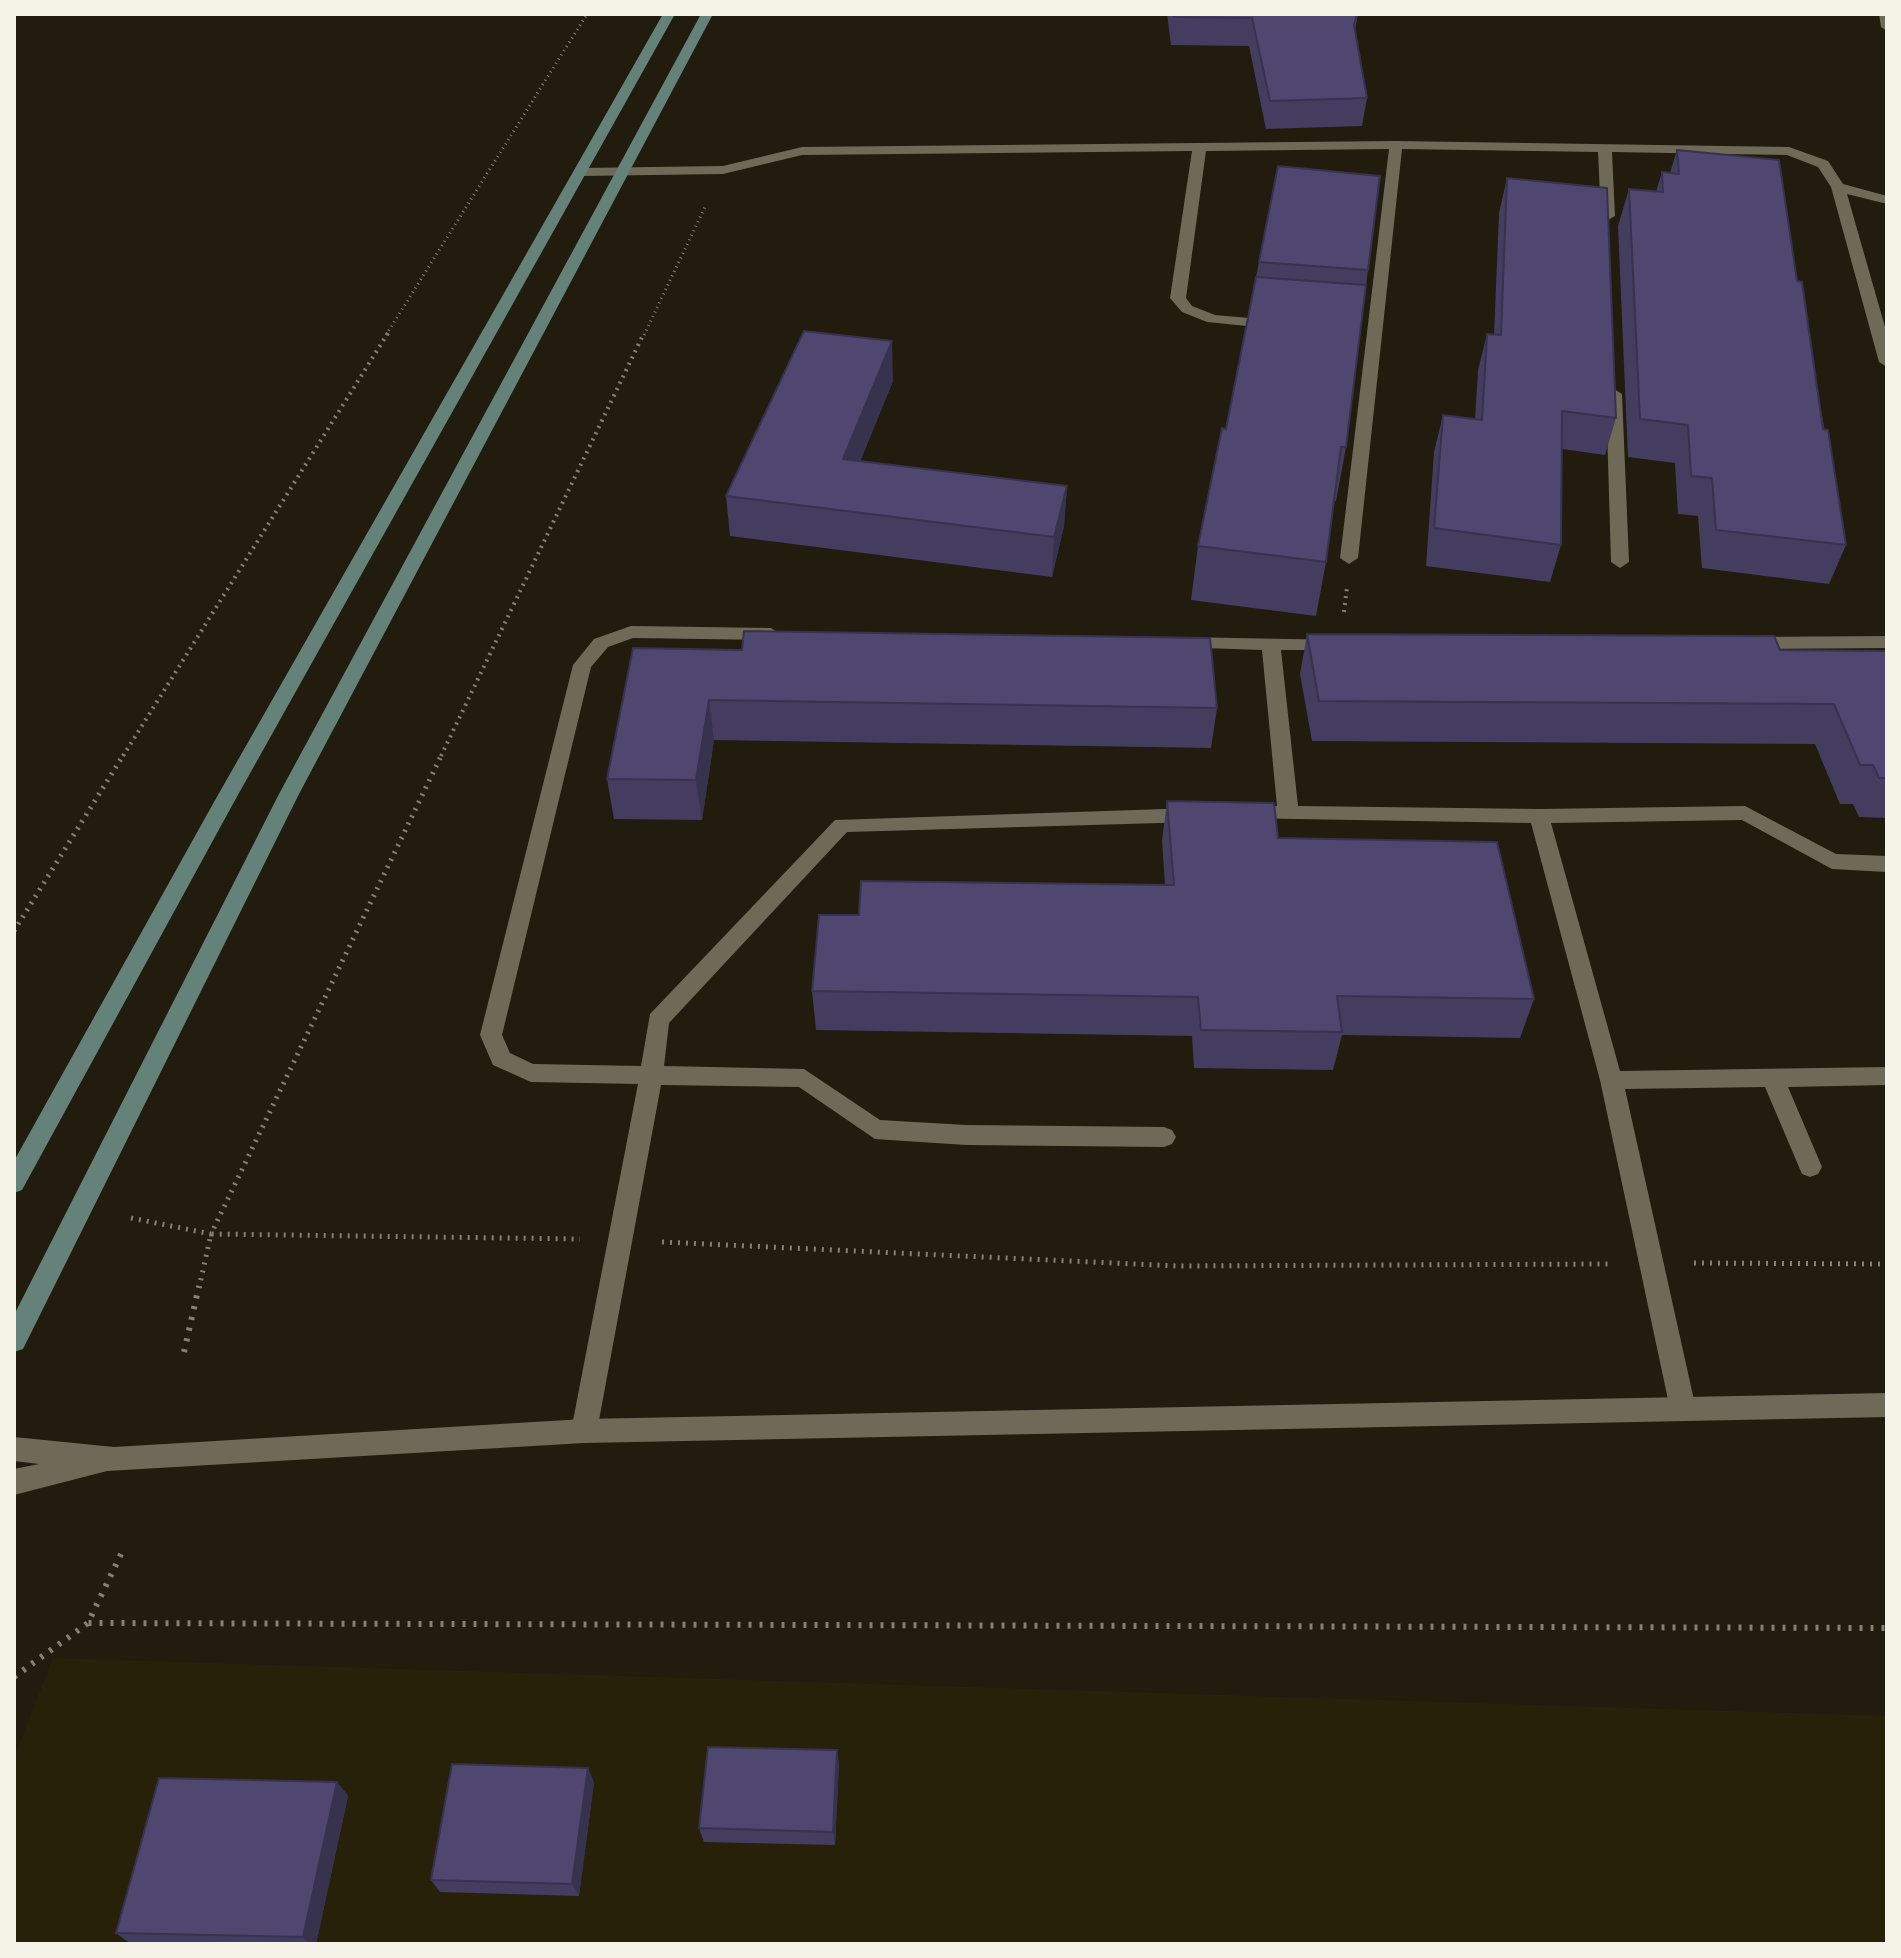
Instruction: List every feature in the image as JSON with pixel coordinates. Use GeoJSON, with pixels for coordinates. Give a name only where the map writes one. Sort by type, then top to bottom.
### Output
{"type":"FeatureCollection","features":[{"type":"Feature","properties":{"kind":"main road"},"geometry":{"type":"LineString","coordinates":[[14,1183],[232,788],[669,14]]}},
{"type":"Feature","properties":{"kind":"main road"},"geometry":{"type":"LineString","coordinates":[[14,1341],[289,794],[707,14]]}},
{"type":"Feature","properties":{"kind":"street"},"geometry":{"type":"LineString","coordinates":[[1885,14],[1887,27]]}},
{"type":"Feature","properties":{"kind":"street"},"geometry":{"type":"LineString","coordinates":[[582,172],[723,170],[802,151],[1396,145],[1789,151],[1823,164],[1838,187],[1887,362]]}},
{"type":"Feature","properties":{"kind":"street"},"geometry":{"type":"LineString","coordinates":[[1349,558],[1368,331],[1396,145]]}},
{"type":"Feature","properties":{"kind":"street"},"geometry":{"type":"LineString","coordinates":[[1200,147],[1178,298],[1187,309],[1213,319],[1287,324]]}},
{"type":"Feature","properties":{"kind":"street"},"geometry":{"type":"LineString","coordinates":[[1605,149],[1608,228]]}},
{"type":"Feature","properties":{"kind":"street"},"geometry":{"type":"LineString","coordinates":[[1838,187],[1887,200]]}},
{"type":"Feature","properties":{"kind":"street"},"geometry":{"type":"LineString","coordinates":[[1613,371],[1620,562]]}},
{"type":"Feature","properties":{"kind":"street"},"geometry":{"type":"LineString","coordinates":[[791,635],[631,632],[601,643],[582,665],[491,1035],[501,1059],[531,1073],[804,1078],[875,1129],[966,1135],[1164,1137]]}},
{"type":"Feature","properties":{"kind":"street"},"geometry":{"type":"LineString","coordinates":[[1159,642],[1350,644]]}},
{"type":"Feature","properties":{"kind":"street"},"geometry":{"type":"LineString","coordinates":[[1729,643],[1887,642]]}},
{"type":"Feature","properties":{"kind":"street"},"geometry":{"type":"LineString","coordinates":[[1271,645],[1288,812]]}},
{"type":"Feature","properties":{"kind":"street"},"geometry":{"type":"LineString","coordinates":[[584,1431],[652,1073],[658,1020],[842,825],[1288,812],[1539,816],[1745,813],[1832,861],[1887,864]]}},
{"type":"Feature","properties":{"kind":"street"},"geometry":{"type":"LineString","coordinates":[[1539,816],[1611,1080],[1683,1409]]}},
{"type":"Feature","properties":{"kind":"street"},"geometry":{"type":"LineString","coordinates":[[1772,1076],[1810,1167]]}},
{"type":"Feature","properties":{"kind":"street"},"geometry":{"type":"LineString","coordinates":[[1611,1080],[1887,1076]]}},
{"type":"Feature","properties":{"kind":"street"},"geometry":{"type":"LineString","coordinates":[[14,1449],[114,1459],[584,1431],[1887,1405]]}},
{"type":"Feature","properties":{"kind":"street"},"geometry":{"type":"LineString","coordinates":[[14,1482],[114,1459]]}},
{"type":"Feature","properties":{"kind":"path"},"geometry":{"type":"LineString","coordinates":[[14,931],[587,14]]}},
{"type":"Feature","properties":{"kind":"path"},"geometry":{"type":"LineString","coordinates":[[184,1352],[211,1234],[723,170]]}},
{"type":"Feature","properties":{"kind":"path"},"geometry":{"type":"LineString","coordinates":[[131,1218],[211,1234],[621,1240],[1177,1266],[1887,1264]]}},
{"type":"Feature","properties":{"kind":"path"},"geometry":{"type":"LineString","coordinates":[[14,1677],[88,1623],[121,1554]]}},
{"type":"Feature","properties":{"kind":"path"},"geometry":{"type":"LineString","coordinates":[[88,1623],[1887,1628]]}},
{"type":"Feature","properties":{"kind":"shaded area"},"geometry":{"type":"Polygon","coordinates":[[[53,1658],[1887,1716],[1887,1944],[14,1944],[14,1757],[53,1658]]]}},
{"type":"Feature","properties":{"kind":"building"},"geometry":{"type":"Polygon","coordinates":[[[1173,14],[1357,14],[1354,25],[1367,98],[1270,101],[1252,18],[1174,17],[1173,14]]]}},
{"type":"Feature","properties":{"kind":"building"},"geometry":{"type":"Polygon","coordinates":[[[1677,150],[1779,160],[1797,281],[1802,282],[1823,429],[1828,430],[1846,545],[1716,530],[1712,478],[1691,476],[1688,425],[1640,419],[1629,189],[1663,192],[1662,172],[1679,174],[1677,150]]]}},
{"type":"Feature","properties":{"kind":"building"},"geometry":{"type":"Polygon","coordinates":[[[1278,166],[1380,176],[1368,270],[1259,262],[1278,166]]]}},
{"type":"Feature","properties":{"kind":"building"},"geometry":{"type":"Polygon","coordinates":[[[1507,178],[1607,188],[1616,418],[1562,411],[1561,545],[1434,528],[1443,415],[1482,420],[1487,334],[1501,335],[1507,178]]]}},
{"type":"Feature","properties":{"kind":"building"},"geometry":{"type":"Polygon","coordinates":[[[1256,277],[1366,285],[1346,447],[1341,447],[1326,562],[1198,546],[1222,428],[1226,429],[1256,277]]]}},
{"type":"Feature","properties":{"kind":"building"},"geometry":{"type":"Polygon","coordinates":[[[804,331],[892,341],[843,459],[1067,486],[1054,537],[726,496],[804,331]]]}},
{"type":"Feature","properties":{"kind":"building"},"geometry":{"type":"Polygon","coordinates":[[[744,631],[1210,638],[1217,708],[709,700],[696,780],[607,779],[633,648],[742,650],[744,631]]]}},
{"type":"Feature","properties":{"kind":"building"},"geometry":{"type":"Polygon","coordinates":[[[1307,634],[1774,636],[1780,650],[1887,651],[1887,778],[1879,778],[1873,765],[1860,765],[1834,704],[1319,701],[1307,634]]]}},
{"type":"Feature","properties":{"kind":"building"},"geometry":{"type":"Polygon","coordinates":[[[1167,801],[1274,803],[1278,838],[1497,842],[1534,999],[1337,996],[1342,1032],[1201,1030],[1198,997],[812,991],[819,915],[859,915],[861,881],[1174,885],[1167,801]]]}},
{"type":"Feature","properties":{"kind":"building"},"geometry":{"type":"Polygon","coordinates":[[[708,1747],[837,1750],[833,1832],[699,1828],[708,1747]]]}},
{"type":"Feature","properties":{"kind":"building"},"geometry":{"type":"Polygon","coordinates":[[[452,1764],[588,1768],[572,1884],[431,1880],[452,1764]]]}},
{"type":"Feature","properties":{"kind":"building"},"geometry":{"type":"Polygon","coordinates":[[[159,1778],[337,1782],[303,1937],[116,1933],[159,1778]]]}}]}
